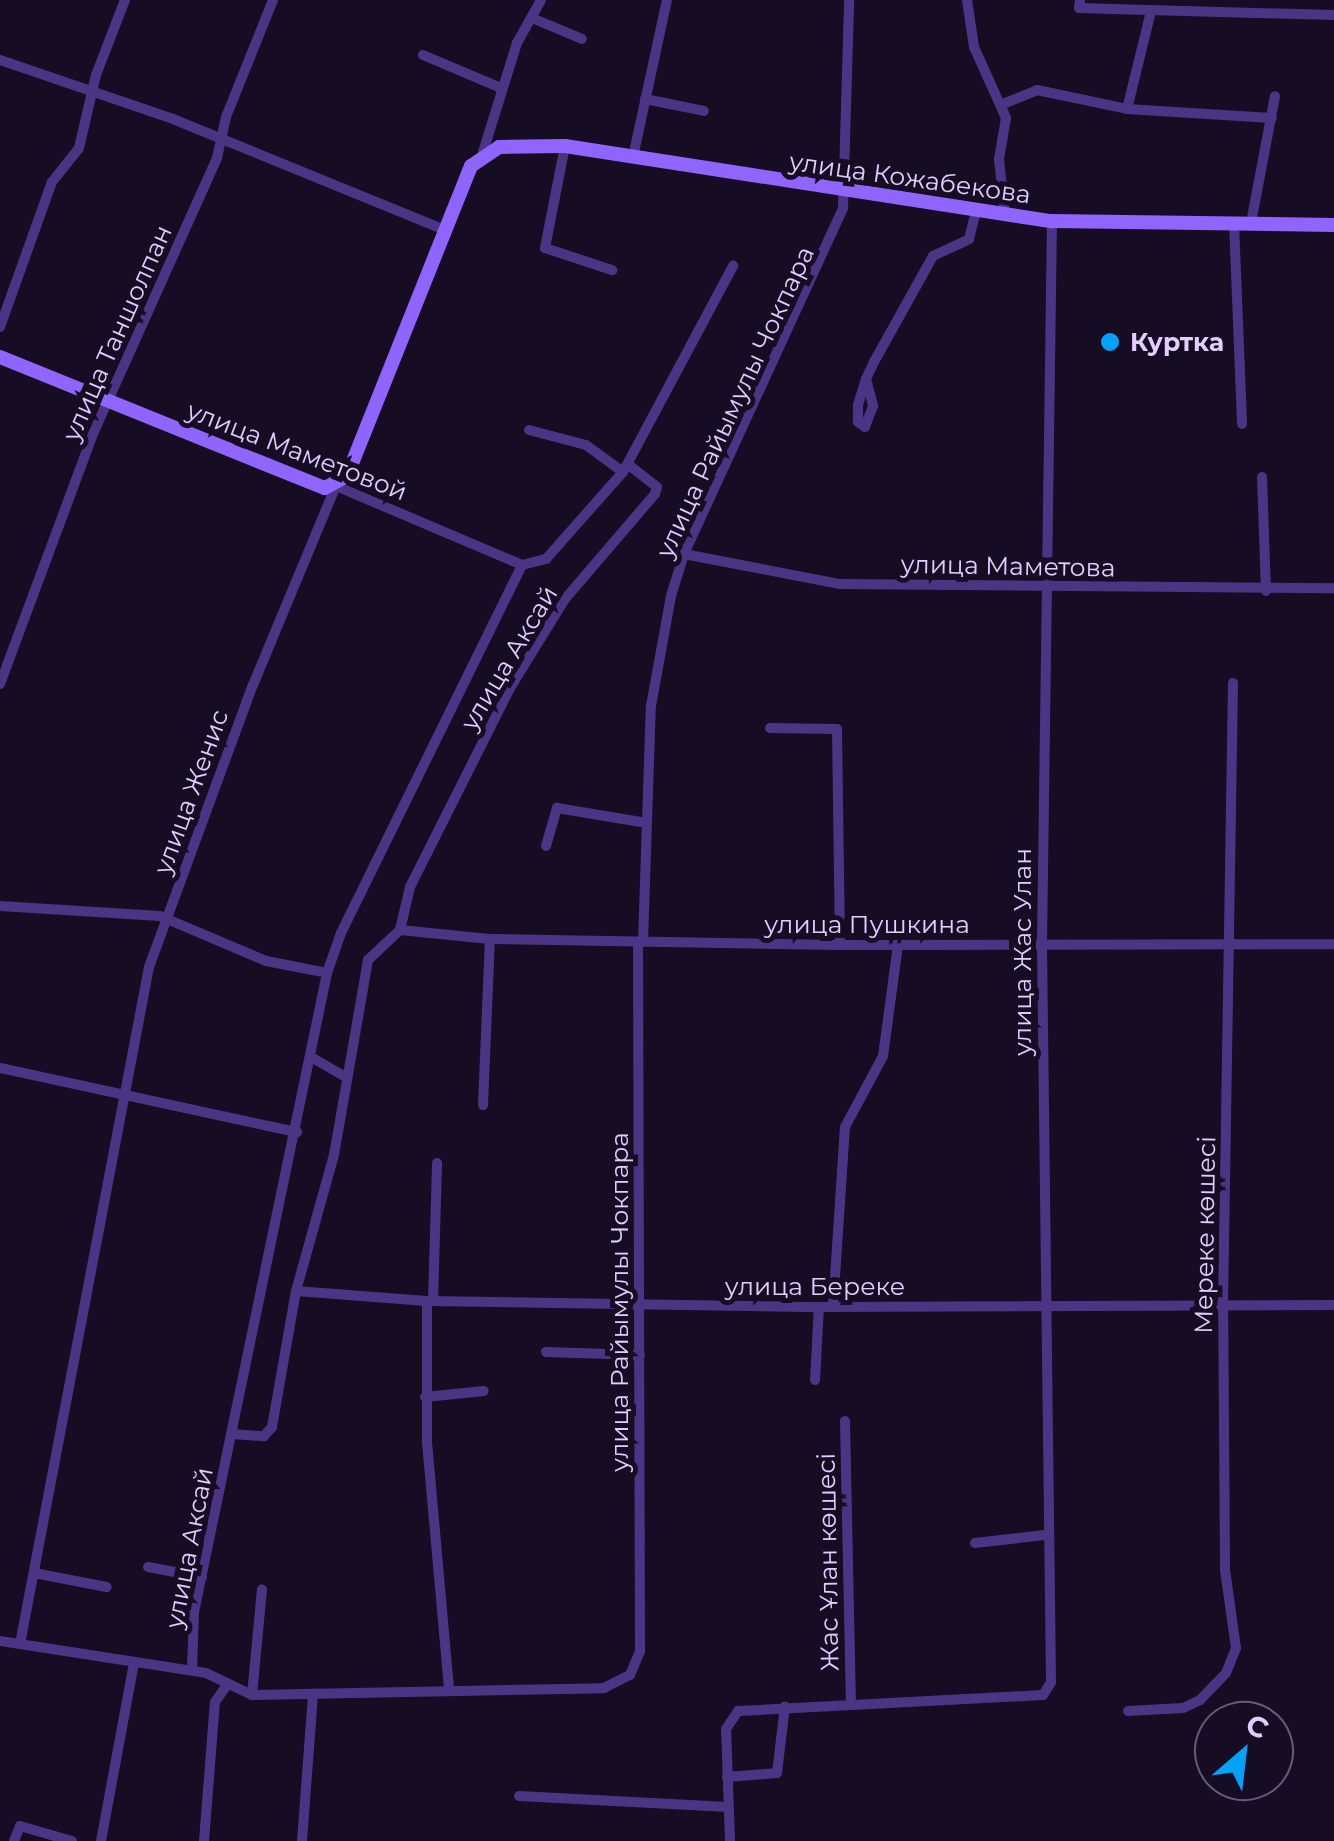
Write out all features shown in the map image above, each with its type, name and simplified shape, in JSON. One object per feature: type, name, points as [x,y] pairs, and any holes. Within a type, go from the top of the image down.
[{"type":"main road","name":"улица Кожабекова","points":[[483,152],[565,146],[1052,221],[1334,225]]},
{"type":"main road","name":"улица Женис","points":[[336,486],[358,451],[444,230],[483,152]]},
{"type":"main road","name":"улица Маметовой","points":[[0,357],[312,486],[336,486]]},
{"type":"street","points":[[0,327],[52,182],[79,148],[125,0]]},
{"type":"street","name":"улица Таншолпан","points":[[0,684],[108,400],[221,140],[273,0]]},
{"type":"street","name":"улица Женис","points":[[483,152],[500,88],[540,0]]},
{"type":"street","points":[[633,157],[667,0]]},
{"type":"street","name":"улица Райымулы Чокпара","points":[[449,1689],[604,1688],[638,1663],[641,942],[651,706],[684,554],[836,229],[846,192],[849,0]]},
{"type":"street","points":[[967,0],[980,66],[1004,104],[999,159],[1005,215]]},
{"type":"street","points":[[1080,0],[1079,8],[1151,11],[1168,6],[1334,15]]},
{"type":"street","points":[[1127,109],[1151,11]]},
{"type":"street","points":[[532,18],[582,39]]},
{"type":"street","points":[[423,55],[500,88]]},
{"type":"street","points":[[0,60],[221,140],[444,230]]},
{"type":"street","points":[[1004,104],[1037,90],[1127,109],[1272,118]]},
{"type":"street","points":[[1251,224],[1276,96]]},
{"type":"street","points":[[646,99],[704,111]]},
{"type":"street","points":[[565,146],[545,248],[612,270]]},
{"type":"street","points":[[866,380],[933,256],[970,239],[976,211]]},
{"type":"street","name":"улица Жас Улан","points":[[851,1701],[1043,1695],[1051,1682],[1043,1304],[1042,583],[1052,221]]},
{"type":"street","points":[[1234,223],[1242,424]]},
{"type":"street","points":[[528,430],[586,445],[626,468],[733,266]]},
{"type":"street","name":"улица Аксай","points":[[192,1670],[202,1577],[232,1434],[297,1132],[326,972],[522,565],[546,559],[626,468],[658,486],[655,494],[565,598],[510,688],[410,887],[400,930],[368,960],[328,1186],[296,1291],[272,1427],[264,1436],[232,1434]]},
{"type":"street","points":[[1262,477],[1266,591]]},
{"type":"street","name":"улица Женис","points":[[20,1644],[149,967],[253,685],[336,486]]},
{"type":"street","name":"улица Маметовой","points":[[336,486],[522,565]]},
{"type":"street","name":"улица Маметова","points":[[684,554],[840,584],[1042,583],[1266,591],[1334,588]]},
{"type":"street","name":"Мереке көшесі","points":[[1128,1712],[1183,1708],[1200,1700],[1234,1661],[1225,1570],[1223,1306],[1233,684]]},
{"type":"street","points":[[770,728],[838,729],[840,945]]},
{"type":"street","points":[[546,846],[558,808],[647,824]]},
{"type":"street","points":[[0,906],[169,919],[196,936],[266,961],[326,972]]},
{"type":"street","name":"улица Пушкина","points":[[400,930],[490,939],[840,945],[1334,944]]},
{"type":"street","points":[[483,1105],[490,939]]},
{"type":"street","points":[[833,1307],[846,1127],[883,1056],[898,945]]},
{"type":"street","points":[[311,1057],[345,1077]]},
{"type":"street","points":[[0,1068],[297,1132]]},
{"type":"street","points":[[0,1641],[192,1670],[252,1695],[449,1689],[425,1397],[437,1163]]},
{"type":"street","name":"улица Береке","points":[[296,1291],[430,1301],[818,1308],[1334,1305]]},
{"type":"street","points":[[815,1380],[818,1308]]},
{"type":"street","points":[[546,1352],[640,1355]]},
{"type":"street","points":[[425,1397],[484,1391]]},
{"type":"street","name":"Жас Ұлан көшесі","points":[[845,1421],[851,1701]]},
{"type":"street","points":[[974,1543],[1045,1535]]},
{"type":"street","points":[[148,1568],[202,1577]]},
{"type":"street","points":[[34,1572],[107,1588]]},
{"type":"street","points":[[252,1695],[262,1588]]},
{"type":"street","points":[[101,1841],[134,1664]]},
{"type":"street","points":[[204,1841],[215,1702],[227,1685]]},
{"type":"street","points":[[302,1841],[313,1693]]},
{"type":"street","points":[[730,1841],[730,1716],[785,1706],[851,1701]]},
{"type":"street","points":[[727,1777],[776,1773],[785,1706]]},
{"type":"street","points":[[519,1796],[728,1807]]},
{"type":"street","points":[[14,1841],[20,1826],[72,1841]]},
{"type":"place","name":"Куртка","points":[[1110,342]]}]
